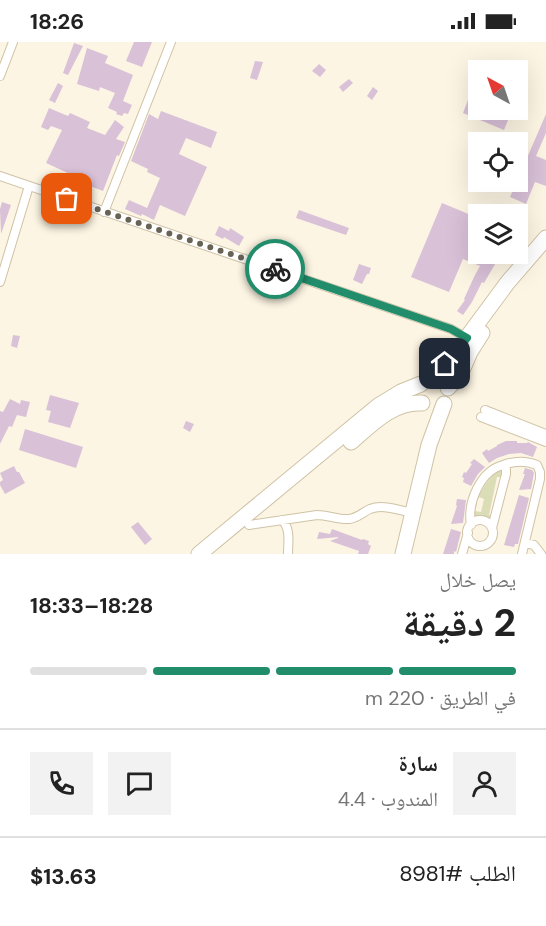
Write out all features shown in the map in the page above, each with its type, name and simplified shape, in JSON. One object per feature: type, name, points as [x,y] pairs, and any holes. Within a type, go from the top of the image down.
[{"type":"highway","points":[[422,404],[418,396],[419,388],[451,358],[508,282],[546,238]]},
{"type":"highway","points":[[448,388],[460,375],[473,347],[490,321],[546,253]]},
{"type":"highway","points":[[199,554],[378,406],[426,381],[440,379],[448,388],[448,397],[429,445],[403,554]]},
{"type":"highway","points":[[214,554],[386,414],[399,407],[416,403],[429,408],[437,408],[444,404]]},
{"type":"street","points":[[0,76],[13,42]]},
{"type":"street","points":[[104,212],[171,42]]},
{"type":"street","points":[[0,176],[451,329],[467,338]]},
{"type":"street","points":[[0,282],[29,186]]},
{"type":"street","points":[[546,434],[483,413],[546,442]]},
{"type":"street","points":[[489,542],[483,545],[475,544],[470,540],[470,515],[478,486],[485,475],[494,468],[512,461],[534,464],[540,471],[538,492],[522,554]]},
{"type":"street","points":[[488,554],[489,542],[493,536],[492,528],[506,474],[503,465]]},
{"type":"street","points":[[249,525],[317,515],[352,519],[371,508],[381,506],[412,513]]},
{"type":"street","points":[[282,520],[288,530],[288,554]]},
{"type":"street","points":[[462,554],[469,529],[477,521],[484,521],[492,528]]},
{"type":"street","points":[[525,543],[534,545],[541,554]]},
{"type":"green space","points":[[501,470],[501,477],[497,477],[489,515],[493,516],[491,521],[474,518],[475,511],[481,512],[484,499],[479,497],[483,489],[490,478]]},
{"type":"building","points":[[134,42],[152,42],[142,67],[126,61]]},
{"type":"building","points":[[74,43],[83,46],[68,75],[63,73]]},
{"type":"building","points":[[87,48],[108,56],[105,63],[133,75],[123,101],[132,105],[128,114],[124,113],[122,116],[108,108],[115,93],[100,87],[99,91],[77,84]]},
{"type":"building","points":[[255,61],[263,62],[257,80],[250,78]]},
{"type":"building","points":[[319,64],[326,70],[320,77],[312,71]]},
{"type":"building","points":[[349,79],[353,83],[343,92],[339,87]]},
{"type":"building","points":[[58,83],[63,86],[55,103],[49,100]]},
{"type":"building","points":[[373,87],[378,91],[372,100],[367,96]]},
{"type":"building","points":[[468,100],[468,115],[463,113]]},
{"type":"building","points":[[49,108],[68,116],[70,113],[90,122],[87,128],[105,135],[115,120],[124,127],[116,139],[125,142],[119,156],[117,155],[103,191],[69,178],[70,174],[46,163],[62,130],[51,126],[48,130],[41,127]]},
{"type":"building","points":[[161,111],[217,132],[211,148],[186,138],[179,154],[207,167],[185,216],[160,205],[154,220],[125,209],[129,200],[147,208],[160,178],[131,161],[149,114],[158,119]]},
{"type":"building","points":[[546,114],[546,133],[536,156],[546,160],[546,186],[535,182],[526,204],[510,197],[512,192],[528,192],[528,156]]},
{"type":"building","points":[[480,120],[508,120],[504,130]]},
{"type":"building","points":[[2,202],[11,205],[1,234],[0,209]]},
{"type":"building","points":[[442,203],[468,214],[468,261],[463,259],[449,292],[411,277]]},
{"type":"building","points":[[299,210],[349,228],[346,235],[296,218]]},
{"type":"building","points":[[219,226],[229,231],[230,228],[244,237],[239,246],[224,237],[223,239],[215,235]]},
{"type":"building","points":[[359,264],[371,268],[362,284],[353,280]]},
{"type":"building","points":[[475,264],[495,264],[463,315],[457,311],[465,300],[480,266]]},
{"type":"building","points":[[13,335],[20,336],[17,348],[11,346]]},
{"type":"building","points":[[50,395],[79,403],[70,428],[48,422],[51,411],[46,410]]},
{"type":"building","points":[[10,399],[20,404],[21,400],[30,402],[26,417],[17,415],[0,444],[0,411],[3,412]]},
{"type":"building","points":[[186,421],[194,424],[190,432],[183,428]]},
{"type":"building","points":[[25,429],[83,447],[76,468],[19,450]]},
{"type":"building","points":[[506,441],[528,442],[537,447],[533,457],[521,453],[509,454],[489,463],[482,453]]},
{"type":"building","points":[[474,459],[485,467],[471,486],[463,482],[462,477]]},
{"type":"building","points":[[14,466],[25,483],[5,494],[0,485],[3,480],[0,473]]},
{"type":"building","points":[[525,468],[534,473],[531,489],[519,490],[525,474],[523,474]]},
{"type":"building","points":[[519,495],[529,498],[518,544],[514,547],[504,545]]},
{"type":"building","points":[[457,499],[466,500],[463,523],[451,524],[457,506]]},
{"type":"building","points":[[138,522],[152,539],[145,545],[131,527]]},
{"type":"building","points":[[332,529],[369,541],[368,544],[371,546],[368,554],[358,554],[359,551],[330,541],[338,537],[317,539],[319,532],[330,534]]},
{"type":"building","points":[[451,529],[461,532],[456,552],[443,554]]},
{"type":"way so far","points":[[67,199],[275,269]]},
{"type":"route","points":[[275,269],[451,329],[467,338],[445,364]]}]
